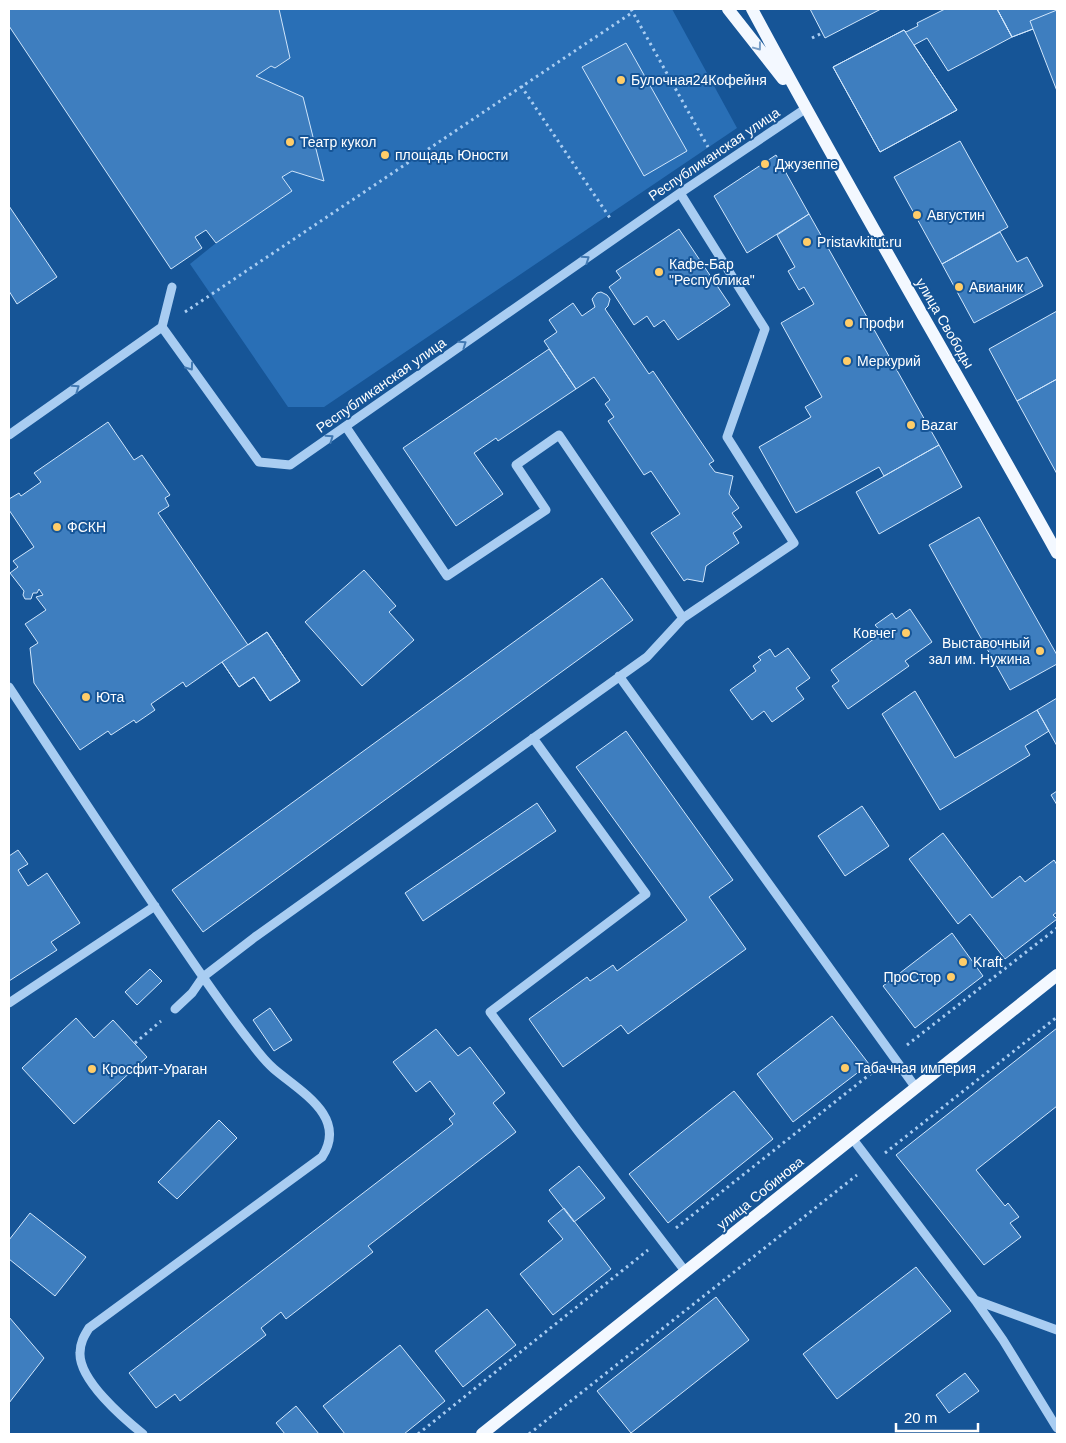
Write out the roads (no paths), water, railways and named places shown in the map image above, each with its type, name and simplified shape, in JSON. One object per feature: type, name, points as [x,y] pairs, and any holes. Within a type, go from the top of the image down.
[{"type":"main road","name":"улица Свободы","points":[[728,9],[805,109]]},
{"type":"main road","name":"улица Свободы","points":[[752,9],[805,109],[952,363],[1057,553]]},
{"type":"main road","name":"улица Собинова","points":[[482,1434],[1057,975]]},
{"type":"street","name":"Республиканская улица","points":[[162,327],[259,462],[290,465],[680,193],[805,109]]},
{"type":"street","points":[[175,1009],[192,993],[203,977],[255,937],[647,656],[683,618],[794,543],[727,437],[765,329],[680,193]]},
{"type":"street","points":[[9,435],[162,327],[172,287]]},
{"type":"street","points":[[346,426],[447,576],[546,510],[516,465],[559,435],[683,618]]},
{"type":"street","points":[[619,676],[916,1088]]},
{"type":"street","points":[[9,687],[203,977],[252,1045],[274,1068],[317,1104],[330,1129],[329,1147],[322,1157],[89,1328],[82,1340],[80,1354],[85,1372],[105,1400],[143,1434]]},
{"type":"street","points":[[533,738],[646,894],[490,1012],[685,1271]]},
{"type":"street","points":[[9,1003],[155,906]]},
{"type":"street","points":[[852,1138],[975,1300],[1003,1340],[1057,1428]]},
{"type":"street","points":[[975,1300],[1057,1330]]},
{"type":"place","name":"Булочная24Кофейня","points":[[621,80]]},
{"type":"place","name":"Театр кукол","points":[[290,142]]},
{"type":"place","name":"площадь Юности","points":[[385,155]]},
{"type":"place","name":"Джузеппе","points":[[765,164]]},
{"type":"place","name":"Августин","points":[[917,215]]},
{"type":"place","name":"Pristavkitut.ru","points":[[807,242]]},
{"type":"place","name":"Кафе-Бар \"Республика\"","points":[[659,272]]},
{"type":"place","name":"Авианик","points":[[959,287]]},
{"type":"place","name":"Профи","points":[[849,323]]},
{"type":"place","name":"Меркурий","points":[[847,361]]},
{"type":"place","name":"Bazar","points":[[911,425]]},
{"type":"place","name":"ФСКН","points":[[57,527]]},
{"type":"place","name":"Ковчег","points":[[906,633]]},
{"type":"place","name":"Выставочный зал им. Нужина","points":[[1040,651]]},
{"type":"place","name":"Юта","points":[[86,697]]},
{"type":"place","name":"Kraft","points":[[963,962]]},
{"type":"place","name":"ПроСтор","points":[[951,977]]},
{"type":"place","name":"Табачная империя","points":[[845,1068]]},
{"type":"place","name":"Кросфит-Ураган","points":[[92,1069]]}]
